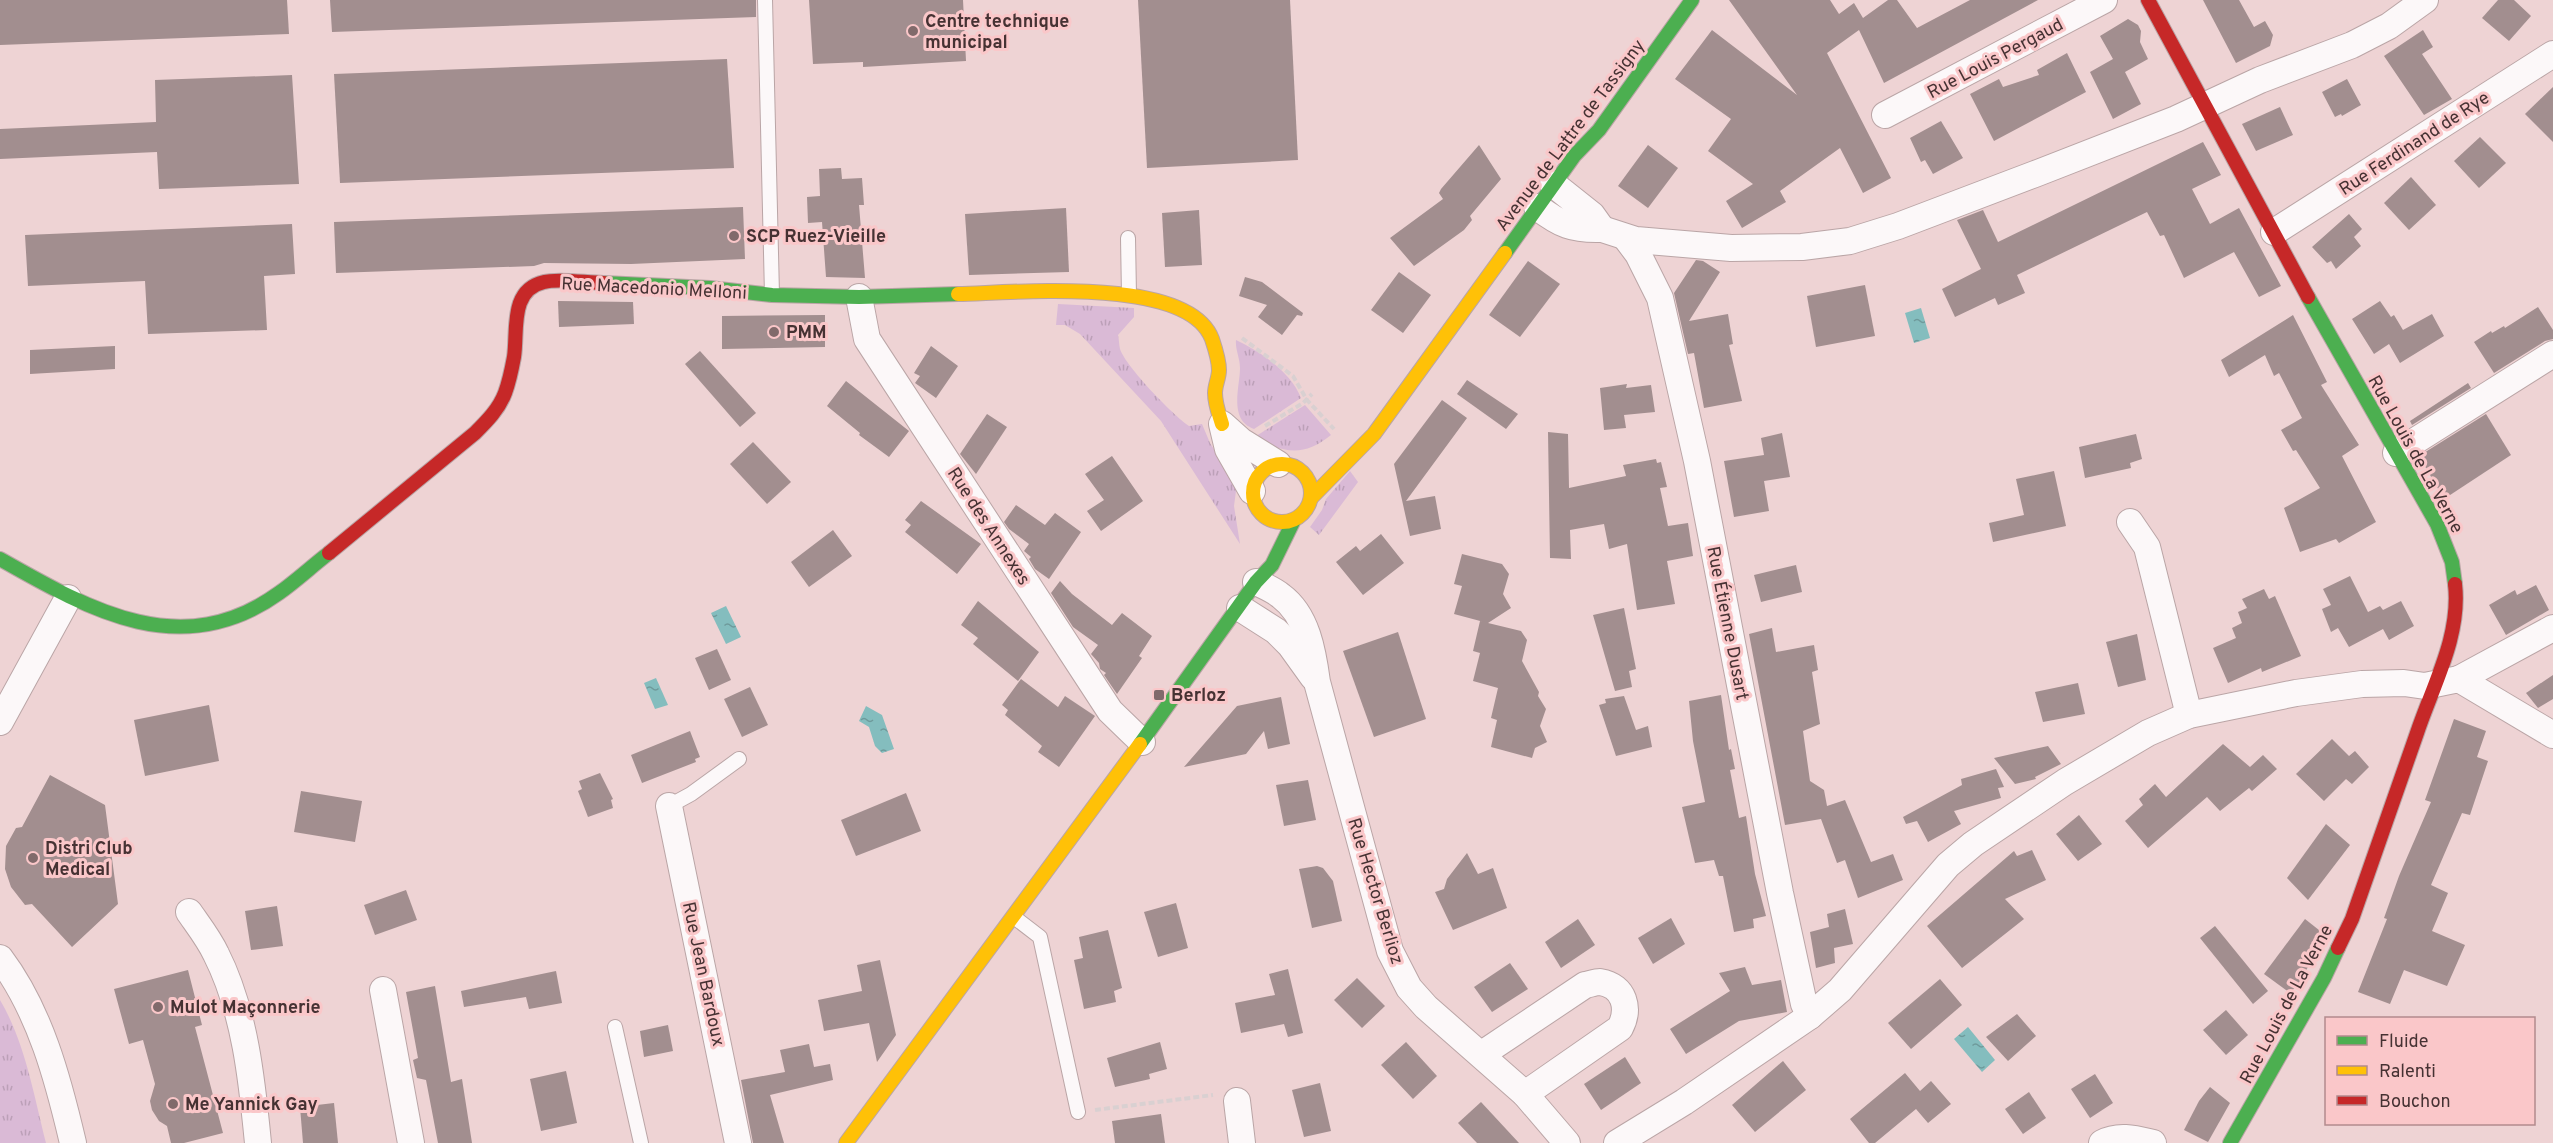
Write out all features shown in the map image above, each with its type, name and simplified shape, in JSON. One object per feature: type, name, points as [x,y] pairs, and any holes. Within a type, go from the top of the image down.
[{"type":"street","name":"Avenue de Lattre de Tassigny","points":[[1311,498],[1374,434],[1478,292],[1553,184],[1586,142],[1599,130],[1692,0]]},
{"type":"street","name":"Rue Louis Pergaud","points":[[1885,115],[2104,0]]},
{"type":"street","name":"Rue Louis de La Verne","points":[[2148,0],[2437,524],[2446,543],[2455,579],[2454,626],[2448,681],[2418,729],[2352,919],[2324,978],[2230,1143]]},
{"type":"street","points":[[1537,207],[1567,226],[1580,230],[1602,229],[1626,238],[1752,248],[1802,247],[1850,241],[1898,226],[2035,174],[2206,105],[2260,80],[2352,45],[2390,26],[2425,0]]},
{"type":"street","name":"Rue Ferdinand de Rye","points":[[2274,232],[2553,54]]},
{"type":"street","points":[[1553,184],[1592,215],[1602,229]]},
{"type":"street","name":"Rue Étienne Dusart","points":[[1626,238],[1638,254],[1660,298],[1701,484],[1780,893],[1804,1004],[1810,1016]]},
{"type":"street","name":"Rue Macedonio Melloni","points":[[0,559],[96,612],[127,622],[188,628],[237,617],[268,601],[475,433],[492,416],[505,393],[511,374],[516,318],[520,302],[528,290],[544,282],[627,283],[710,288],[772,295],[859,297],[1073,291],[1154,299],[1194,317],[1205,327],[1216,353],[1218,371],[1215,390],[1216,404],[1228,449],[1255,501]]},
{"type":"street","name":"Rue des Annexes","points":[[859,297],[867,339],[1110,711],[1142,742]]},
{"type":"street","points":[[2396,453],[2553,354]]},
{"type":"street","points":[[1358,430],[1392,407]]},
{"type":"street","points":[[1222,424],[1241,441],[1307,479],[1311,498],[1305,511],[1294,520],[1283,523],[1271,521],[1255,501]]},
{"type":"street","points":[[1259,534],[1255,501],[1258,475],[1267,468],[1310,458]]},
{"type":"street","points":[[846,1143],[1240,608],[1255,570],[1272,566],[1294,520]]},
{"type":"street","points":[[2130,522],[2147,547],[2189,715]]},
{"type":"street","name":"Rue Hector Berlioz","points":[[1255,570],[1298,615],[1313,653],[1317,682],[1388,940],[1398,969],[1408,988],[1426,1007],[1525,1094],[1567,1143]]},
{"type":"street","points":[[0,722],[68,598]]},
{"type":"street","name":"Rue Hector Berlioz","points":[[1240,608],[1276,631],[1290,645],[1317,682]]},
{"type":"street","points":[[1617,1143],[1684,1102],[1810,1016],[1840,990],[1948,865],[1973,844],[2065,782],[2148,734],[2189,715],[2296,693],[2362,684],[2448,681],[2553,628]]},
{"type":"street","points":[[2448,681],[2553,735]]},
{"type":"street","name":"Rue Jean Bardoux","points":[[669,806],[738,1143]]},
{"type":"street","points":[[189,912],[216,954],[242,1030],[254,1094],[258,1143]]},
{"type":"street","points":[[0,958],[12,974],[56,1075],[73,1143]]},
{"type":"street","points":[[1482,1054],[1585,985],[1600,982],[1616,989],[1626,1004],[1626,1017],[1620,1028],[1525,1094]]},
{"type":"street","points":[[383,990],[411,1143]]},
{"type":"street","points":[[1237,1101],[1242,1143]]},
{"type":"street","points":[[2102,1143],[2112,1138],[2133,1138],[2153,1143]]},
{"type":"lane","points":[[765,0],[772,295]]},
{"type":"lane","points":[[1128,238],[1129,295]]},
{"type":"lane","points":[[669,806],[691,794],[739,759]]},
{"type":"lane","points":[[1014,916],[1040,937],[1078,1112]]},
{"type":"lane","points":[[615,1027],[641,1143]]},
{"type":"path","points":[[1235,334],[1293,376],[1307,400],[1334,429]]},
{"type":"path","points":[[1260,429],[1307,400],[1312,394]]},
{"type":"path","points":[[1078,1112],[1214,1095],[1237,1101]]},
{"type":"green space","points":[[1058,304],[1134,308],[1134,317],[1118,335],[1120,349],[1140,378],[1172,412],[1189,426],[1202,424],[1210,443],[1234,481],[1236,491],[1234,506],[1240,544],[1161,421],[1080,334],[1065,325],[1056,325]]},
{"type":"green space","points":[[1236,340],[1255,350],[1283,371],[1301,398],[1254,429],[1246,425],[1238,411],[1240,368]]},
{"type":"green space","points":[[1305,405],[1331,435],[1321,442],[1302,450],[1293,450],[1274,447],[1253,438]]},
{"type":"green space","points":[[1350,471],[1358,482],[1319,535],[1310,527],[1322,510],[1326,499]]},
{"type":"green space","points":[[0,1000],[9,1016],[22,1051],[46,1143],[0,1143]]},
{"type":"water","points":[[1921,308],[1930,338],[1914,343],[1905,313]]},
{"type":"water","points":[[726,606],[741,637],[726,644],[711,613]]},
{"type":"water","points":[[656,678],[668,705],[655,709],[644,683]]},
{"type":"water","points":[[866,706],[882,715],[894,749],[882,753],[875,746],[869,727],[859,721]]},
{"type":"water","points":[[1968,1027],[1995,1060],[1982,1072],[1954,1039]]},
{"type":"building","points":[[0,0],[287,0],[289,34],[0,45]]},
{"type":"building","points":[[330,0],[756,0],[756,17],[332,32]]},
{"type":"building","name":"Centre technique municipal","points":[[809,0],[963,0],[966,61],[863,67],[863,62],[813,64]]},
{"type":"building","points":[[1138,0],[1290,0],[1298,160],[1147,168]]},
{"type":"building","points":[[1729,0],[1830,0],[1839,14],[1854,3],[1863,18],[1888,0],[1897,0],[1917,28],[1970,0],[2038,0],[1884,83],[1859,30],[1827,53],[1891,178],[1863,193],[1840,148],[1780,191],[1786,202],[1742,228],[1726,201],[1753,184],[1708,151],[1731,119],[1675,79],[1712,30],[1797,95]]},
{"type":"building","points":[[2203,0],[2239,0],[2254,27],[2265,21],[2273,35],[2270,46],[2236,63]]},
{"type":"building","points":[[2498,0],[2514,0],[2531,16],[2509,41],[2482,18]]},
{"type":"building","points":[[2128,19],[2138,25],[2141,31],[2140,42],[2148,59],[2125,72],[2141,104],[2113,119],[2090,72],[2113,59],[2100,36]]},
{"type":"building","points":[[2423,30],[2433,47],[2422,54],[2452,99],[2424,115],[2384,56]]},
{"type":"building","points":[[2067,53],[2086,92],[1994,141],[1970,94],[1999,79],[2003,87],[2039,75],[2037,70]]},
{"type":"building","points":[[727,59],[734,168],[340,183],[334,74]]},
{"type":"building","points":[[292,75],[299,184],[159,189],[157,152],[0,159],[0,129],[156,122],[155,80]]},
{"type":"building","points":[[2347,79],[2361,105],[2342,116],[2341,114],[2335,117],[2322,92]]},
{"type":"building","points":[[2553,87],[2553,142],[2525,114]]},
{"type":"building","points":[[2280,107],[2293,135],[2256,151],[2242,124]]},
{"type":"building","points":[[1941,121],[1963,158],[1933,174],[1925,160],[1921,162],[1910,138]]},
{"type":"building","points":[[2480,137],[2506,163],[2479,188],[2454,161]]},
{"type":"building","points":[[2203,142],[2221,175],[2192,189],[2210,224],[2239,208],[2281,286],[2259,297],[2234,252],[2184,278],[2164,235],[2160,236],[2147,212],[2017,275],[2025,293],[1998,305],[1995,298],[1955,317],[1942,289],[1981,269],[1957,220],[1983,210],[1998,242]]},
{"type":"building","points":[[1479,145],[1501,179],[1470,216],[1472,220],[1464,230],[1414,266],[1390,238],[1443,199],[1439,193],[1441,189]]},
{"type":"building","points":[[1648,145],[1678,168],[1648,208],[1618,186]]},
{"type":"building","points":[[841,168],[842,179],[862,178],[864,205],[859,205],[865,278],[826,277],[822,222],[808,223],[807,197],[820,196],[819,169]]},
{"type":"building","points":[[2411,177],[2436,205],[2409,230],[2384,203]]},
{"type":"building","points":[[743,207],[745,259],[631,264],[544,263],[534,266],[336,273],[334,222]]},
{"type":"building","points":[[1066,208],[1069,272],[969,275],[965,214]]},
{"type":"building","points":[[1199,210],[1202,265],[1165,267],[1162,213]]},
{"type":"building","points":[[2349,214],[2362,229],[2354,237],[2361,246],[2336,269],[2331,261],[2327,263],[2312,247]]},
{"type":"building","points":[[292,224],[295,274],[264,276],[267,330],[148,334],[145,281],[28,286],[25,235]]},
{"type":"building","points":[[1696,260],[1703,261],[1720,272],[1689,321],[1728,314],[1733,344],[1729,345],[1742,401],[1704,408],[1694,353],[1688,354],[1674,293]]},
{"type":"building","points":[[1528,261],[1560,284],[1520,337],[1489,315]]},
{"type":"building","points":[[1399,272],[1431,295],[1403,333],[1371,310]]},
{"type":"building","points":[[1245,277],[1262,282],[1303,313],[1302,316],[1297,315],[1282,335],[1258,317],[1267,305],[1239,296]]},
{"type":"building","points":[[1865,285],[1875,336],[1816,347],[1807,296]]},
{"type":"building","points":[[558,301],[633,302],[634,324],[559,327]]},
{"type":"building","points":[[2380,301],[2391,317],[2394,315],[2403,330],[2432,314],[2444,336],[2400,363],[2389,344],[2374,354],[2352,319]]},
{"type":"building","points":[[2538,307],[2553,330],[2553,339],[2545,341],[2494,373],[2474,342],[2491,331],[2492,333],[2504,326],[2505,328]]},
{"type":"building","name":"PMM","points":[[825,315],[825,347],[722,349],[722,316]]},
{"type":"building","points":[[2293,315],[2327,382],[2321,385],[2359,445],[2342,456],[2376,522],[2339,543],[2336,539],[2300,552],[2284,508],[2320,488],[2281,430],[2302,418],[2279,373],[2274,376],[2265,355],[2229,377],[2221,360]]},
{"type":"building","points":[[115,346],[115,369],[30,374],[30,350]]},
{"type":"building","points":[[931,346],[958,366],[936,398],[915,383],[920,376],[914,373]]},
{"type":"building","points":[[700,351],[756,413],[740,427],[685,364]]},
{"type":"building","points":[[1467,380],[1518,414],[1506,429],[1457,394]]},
{"type":"building","points":[[846,381],[909,431],[889,457],[859,435],[860,433],[827,406]]},
{"type":"building","points":[[2468,383],[2471,388],[2412,425],[2410,421]]},
{"type":"building","points":[[1627,384],[1626,388],[1651,385],[1655,412],[1624,415],[1626,428],[1604,430],[1600,388]]},
{"type":"building","points":[[1442,400],[1467,418],[1406,501],[1435,496],[1441,529],[1410,536],[1394,464]]},
{"type":"building","points":[[987,414],[1007,427],[976,474],[960,454]]},
{"type":"building","points":[[2486,414],[2511,455],[2444,499],[2419,456]]},
{"type":"building","points":[[1548,432],[1568,434],[1569,488],[1626,476],[1623,465],[1656,459],[1657,463],[1661,462],[1667,487],[1660,488],[1668,526],[1688,523],[1693,556],[1667,561],[1675,604],[1637,610],[1627,544],[1609,549],[1604,524],[1570,530],[1571,559],[1550,558]]},
{"type":"building","points":[[1782,433],[1790,477],[1764,481],[1769,511],[1734,517],[1724,461],[1764,455],[1761,438]]},
{"type":"building","points":[[2136,434],[2142,459],[2130,463],[2131,468],[2085,478],[2079,447]]},
{"type":"building","points":[[753,442],[791,482],[767,504],[730,464]]},
{"type":"building","points":[[1112,456],[1143,501],[1101,531],[1087,511],[1104,500],[1085,474]]},
{"type":"building","points":[[2054,471],[2066,526],[1993,542],[1989,523],[2024,515],[2016,479]]},
{"type":"building","points":[[921,501],[981,544],[957,574],[905,532],[911,525],[905,520]]},
{"type":"building","points":[[1016,505],[1045,525],[1055,513],[1081,532],[1049,579],[1035,569],[1029,559],[1031,557],[1024,551],[1029,544],[1009,529],[1004,522]]},
{"type":"building","points":[[833,530],[852,556],[809,587],[791,562]]},
{"type":"building","points":[[1381,534],[1404,563],[1363,595],[1336,562],[1356,546],[1360,551]]},
{"type":"building","points":[[1462,554],[1502,564],[1509,574],[1503,594],[1511,608],[1488,623],[1521,631],[1527,640],[1522,661],[1546,709],[1540,726],[1547,742],[1535,748],[1532,758],[1491,747],[1497,720],[1491,718],[1498,688],[1473,681],[1480,653],[1473,651],[1480,621],[1484,622],[1454,614],[1462,586],[1454,584]]},
{"type":"building","points":[[1796,565],[1802,592],[1761,602],[1754,575]]},
{"type":"building","points":[[2350,576],[2368,612],[2380,606],[2383,610],[2401,601],[2414,626],[2389,640],[2383,629],[2349,647],[2338,628],[2331,632],[2322,609],[2331,605],[2323,589]]},
{"type":"building","points":[[1060,581],[1072,594],[1112,625],[1122,613],[1152,636],[1139,656],[1142,658],[1117,694],[1104,675],[1106,673],[1100,669],[1099,663],[1091,654],[1098,645],[1073,627],[1051,593]]},
{"type":"building","points":[[2536,585],[2549,610],[2506,635],[2489,605],[2515,590],[2517,595]]},
{"type":"building","points":[[2264,589],[2269,599],[2275,596],[2301,656],[2262,672],[2261,668],[2228,683],[2213,648],[2236,638],[2232,628],[2242,623],[2238,612],[2247,608],[2242,599]]},
{"type":"building","points":[[978,601],[1039,652],[1018,681],[973,644],[978,638],[961,625]]},
{"type":"building","points":[[1624,608],[1636,669],[1629,671],[1632,687],[1615,691],[1593,615]]},
{"type":"building","points":[[1772,628],[1776,652],[1814,645],[1818,670],[1812,672],[1820,724],[1803,731],[1810,781],[1824,790],[1827,806],[1845,800],[1871,862],[1893,854],[1903,880],[1858,898],[1845,860],[1837,863],[1821,819],[1785,825],[1749,634]]},
{"type":"building","points":[[1398,632],[1426,719],[1374,737],[1343,651]]},
{"type":"building","points":[[2137,634],[2146,680],[2118,687],[2106,642]]},
{"type":"building","points":[[717,649],[731,680],[709,690],[695,658]]},
{"type":"building","points":[[2553,675],[2553,699],[2538,708],[2526,693]]},
{"type":"building","points":[[1021,679],[1058,707],[1065,696],[1095,716],[1059,767],[1038,752],[1042,746],[1005,715],[1008,710],[1002,705]]},
{"type":"building","points":[[2078,683],[2085,714],[2043,722],[2035,692]]},
{"type":"building","points":[[750,687],[768,725],[742,737],[724,699]]},
{"type":"building","points":[[1721,695],[1729,750],[1731,749],[1735,769],[1730,770],[1739,818],[1746,816],[1755,874],[1766,916],[1753,919],[1754,928],[1734,932],[1723,876],[1719,876],[1714,860],[1695,863],[1682,807],[1705,802],[1693,741],[1689,701]]},
{"type":"building","points":[[1624,696],[1636,730],[1648,726],[1652,747],[1616,756],[1599,705],[1606,703],[1605,699]]},
{"type":"building","points":[[1281,697],[1290,744],[1268,749],[1264,731],[1246,754],[1184,767],[1237,706]]},
{"type":"building","points":[[209,705],[219,761],[145,776],[134,720]]},
{"type":"building","points":[[2454,719],[2486,731],[2477,757],[2488,761],[2470,815],[2462,813],[2431,885],[2448,893],[2432,931],[2465,945],[2447,986],[2404,970],[2390,1004],[2358,992],[2387,919],[2384,918],[2399,876],[2431,802],[2425,800]]},
{"type":"building","points":[[690,731],[700,757],[695,759],[696,762],[642,783],[631,755]]},
{"type":"building","points":[[2332,739],[2349,756],[2355,751],[2369,767],[2352,784],[2346,779],[2324,801],[2296,774]]},
{"type":"building","points":[[2223,744],[2250,767],[2263,755],[2277,769],[2252,791],[2249,788],[2220,811],[2207,797],[2148,848],[2125,821],[2143,805],[2139,799],[2155,784],[2166,797]]},
{"type":"building","points":[[2048,746],[2061,764],[2035,777],[2036,779],[2015,784],[1994,758]]},
{"type":"building","points":[[1996,769],[2004,787],[1998,788],[2001,798],[1954,811],[1961,824],[1928,842],[1917,821],[1906,824],[1903,817],[1962,785],[1961,779]]},
{"type":"building","points":[[600,773],[613,799],[611,800],[613,808],[588,817],[578,791],[582,789],[579,781]]},
{"type":"building","points":[[50,775],[105,805],[118,904],[72,947],[32,904],[25,905],[11,887],[5,869],[6,846],[16,828],[22,827]]},
{"type":"building","points":[[1308,780],[1316,820],[1284,826],[1276,785]]},
{"type":"building","points":[[301,791],[362,801],[355,842],[294,832]]},
{"type":"building","points":[[906,793],[921,831],[856,856],[841,820]]},
{"type":"building","points":[[2079,815],[2102,844],[2078,861],[2056,834]]},
{"type":"building","points":[[2326,824],[2350,845],[2308,900],[2287,878]]},
{"type":"building","points":[[2032,850],[2046,880],[2005,899],[2024,919],[1962,968],[1927,926],[2014,851],[2017,856]]},
{"type":"building","points":[[1467,853],[1478,874],[1493,868],[1507,908],[1453,930],[1435,892],[1444,889],[1447,879]]},
{"type":"building","points":[[1317,866],[1323,868],[1333,881],[1342,921],[1312,928],[1299,869]]},
{"type":"building","points":[[406,890],[417,920],[375,935],[364,905]]},
{"type":"building","points":[[1176,903],[1188,948],[1158,957],[1144,912]]},
{"type":"building","points":[[277,906],[283,946],[251,950],[245,911]]},
{"type":"building","points":[[1845,909],[1853,944],[1834,948],[1835,963],[1816,968],[1810,932],[1829,927],[1827,914]]},
{"type":"building","points":[[1671,918],[1685,944],[1653,964],[1638,938]]},
{"type":"building","points":[[1578,919],[1595,945],[1561,968],[1545,942]]},
{"type":"building","points":[[2305,919],[2324,934],[2301,981],[2290,993],[2264,974]]},
{"type":"building","points":[[2215,926],[2268,991],[2253,1004],[2200,938]]},
{"type":"building","points":[[1108,930],[1122,988],[1114,991],[1116,1002],[1084,1009],[1074,960],[1083,958],[1079,937]]},
{"type":"building","points":[[880,960],[896,1035],[877,1062],[869,1023],[824,1031],[818,1000],[862,991],[857,965]]},
{"type":"building","points":[[1510,963],[1528,989],[1492,1012],[1474,987]]},
{"type":"building","points":[[1745,967],[1752,985],[1781,980],[1787,1012],[1739,1021],[1686,1054],[1670,1029],[1730,991],[1719,973]]},
{"type":"building","points":[[1288,969],[1303,1033],[1288,1037],[1284,1024],[1241,1033],[1235,1003],[1275,995],[1269,974]]},
{"type":"building","points":[[188,970],[202,1025],[195,1027],[223,1133],[184,1143],[171,1143],[167,1126],[159,1121],[152,1110],[150,1101],[155,1084],[143,1040],[129,1044],[114,989]]},
{"type":"building","points":[[556,971],[562,1003],[529,1009],[526,997],[464,1007],[461,991]]},
{"type":"building","points":[[1357,978],[1385,1006],[1362,1028],[1334,1000]]},
{"type":"building","points":[[1940,979],[1962,1005],[1911,1049],[1888,1023]]},
{"type":"building","points":[[435,986],[451,1082],[462,1079],[472,1143],[438,1143],[426,1080],[417,1078],[413,1060],[418,1058],[406,992]]},
{"type":"building","points":[[2226,1010],[2248,1035],[2226,1055],[2203,1030]]},
{"type":"building","points":[[2017,1014],[2036,1036],[2008,1061],[1986,1037]]},
{"type":"building","points":[[668,1025],[673,1051],[644,1057],[640,1031]]},
{"type":"building","points":[[1160,1042],[1167,1069],[1149,1074],[1150,1079],[1115,1087],[1107,1058]]},
{"type":"building","points":[[1406,1042],[1437,1076],[1413,1099],[1381,1065]]},
{"type":"building","points":[[809,1044],[814,1067],[830,1064],[833,1080],[770,1095],[784,1143],[753,1143],[741,1080],[785,1072],[780,1050]]},
{"type":"building","points":[[1625,1057],[1641,1083],[1601,1110],[1584,1084]]},
{"type":"building","points":[[1783,1061],[1806,1090],[1755,1132],[1732,1105]]},
{"type":"building","points":[[566,1071],[577,1123],[541,1131],[530,1079]]},
{"type":"building","points":[[1905,1073],[1920,1091],[1931,1081],[1951,1104],[1928,1123],[1916,1109],[1875,1143],[1869,1143],[1850,1119]]},
{"type":"building","points":[[2095,1074],[2113,1103],[2090,1118],[2071,1089]]},
{"type":"building","points":[[1320,1083],[1331,1131],[1304,1137],[1292,1090]]},
{"type":"building","points":[[2210,1087],[2230,1103],[2208,1142],[2184,1130],[2199,1101]]},
{"type":"building","points":[[2029,1092],[2046,1118],[2023,1134],[2005,1109]]},
{"type":"building","points":[[1481,1102],[1519,1143],[1477,1143],[1458,1123]]},
{"type":"building","points":[[334,1103],[338,1143],[303,1143],[300,1107]]},
{"type":"building","points":[[1161,1114],[1165,1143],[1115,1143],[1112,1121]]},
{"type":"traffic: fast","points":[[1505,253],[1574,156],[1599,130],[1692,0]]},
{"type":"traffic: fast","points":[[604,283],[710,288],[772,295],[859,297],[958,294]]},
{"type":"traffic: fast","points":[[2308,297],[2437,524],[2452,562],[2455,584]]},
{"type":"traffic: fast","points":[[1140,744],[1256,582],[1272,565],[1294,520]]},
{"type":"traffic: fast","points":[[0,559],[68,596],[102,611],[137,621],[172,626],[207,624],[243,614],[292,584],[329,553]]},
{"type":"traffic: fast","points":[[2230,1143],[2324,978],[2338,948]]},
{"type":"traffic: slow","points":[[1311,498],[1374,434],[1505,253]]},
{"type":"traffic: slow","points":[[958,294],[1097,292],[1136,296],[1170,305],[1196,319],[1212,339],[1219,366],[1215,397],[1222,424]]},
{"type":"traffic: slow","points":[[1276,464],[1288,464],[1303,472],[1311,487],[1311,493],[1311,499],[1303,514],[1288,522],[1276,522],[1261,514],[1253,499],[1253,487],[1261,472],[1276,464]]},
{"type":"traffic: slow","points":[[846,1143],[1140,744]]},
{"type":"traffic: jam","points":[[2148,0],[2308,297]]},
{"type":"traffic: jam","points":[[329,553],[475,433],[496,410],[505,393],[510,375],[514,357],[517,313],[525,293],[533,286],[550,281],[604,283]]},
{"type":"traffic: jam","points":[[2338,948],[2352,919],[2444,660],[2454,622],[2455,584]]},
{"type":"place","name":"Centre technique municipal","points":[[913,31]]},
{"type":"place","name":"SCP Ruez-Vieille","points":[[734,236]]},
{"type":"place","name":"PMM","points":[[774,332]]},
{"type":"place","name":"Berloz","points":[[1159,695]]},
{"type":"place","name":"Distri Club Medical","points":[[33,858]]},
{"type":"place","name":"Mulot Maçonnerie","points":[[158,1007]]},
{"type":"place","name":"Me Yannick Gay","points":[[173,1104]]}]
